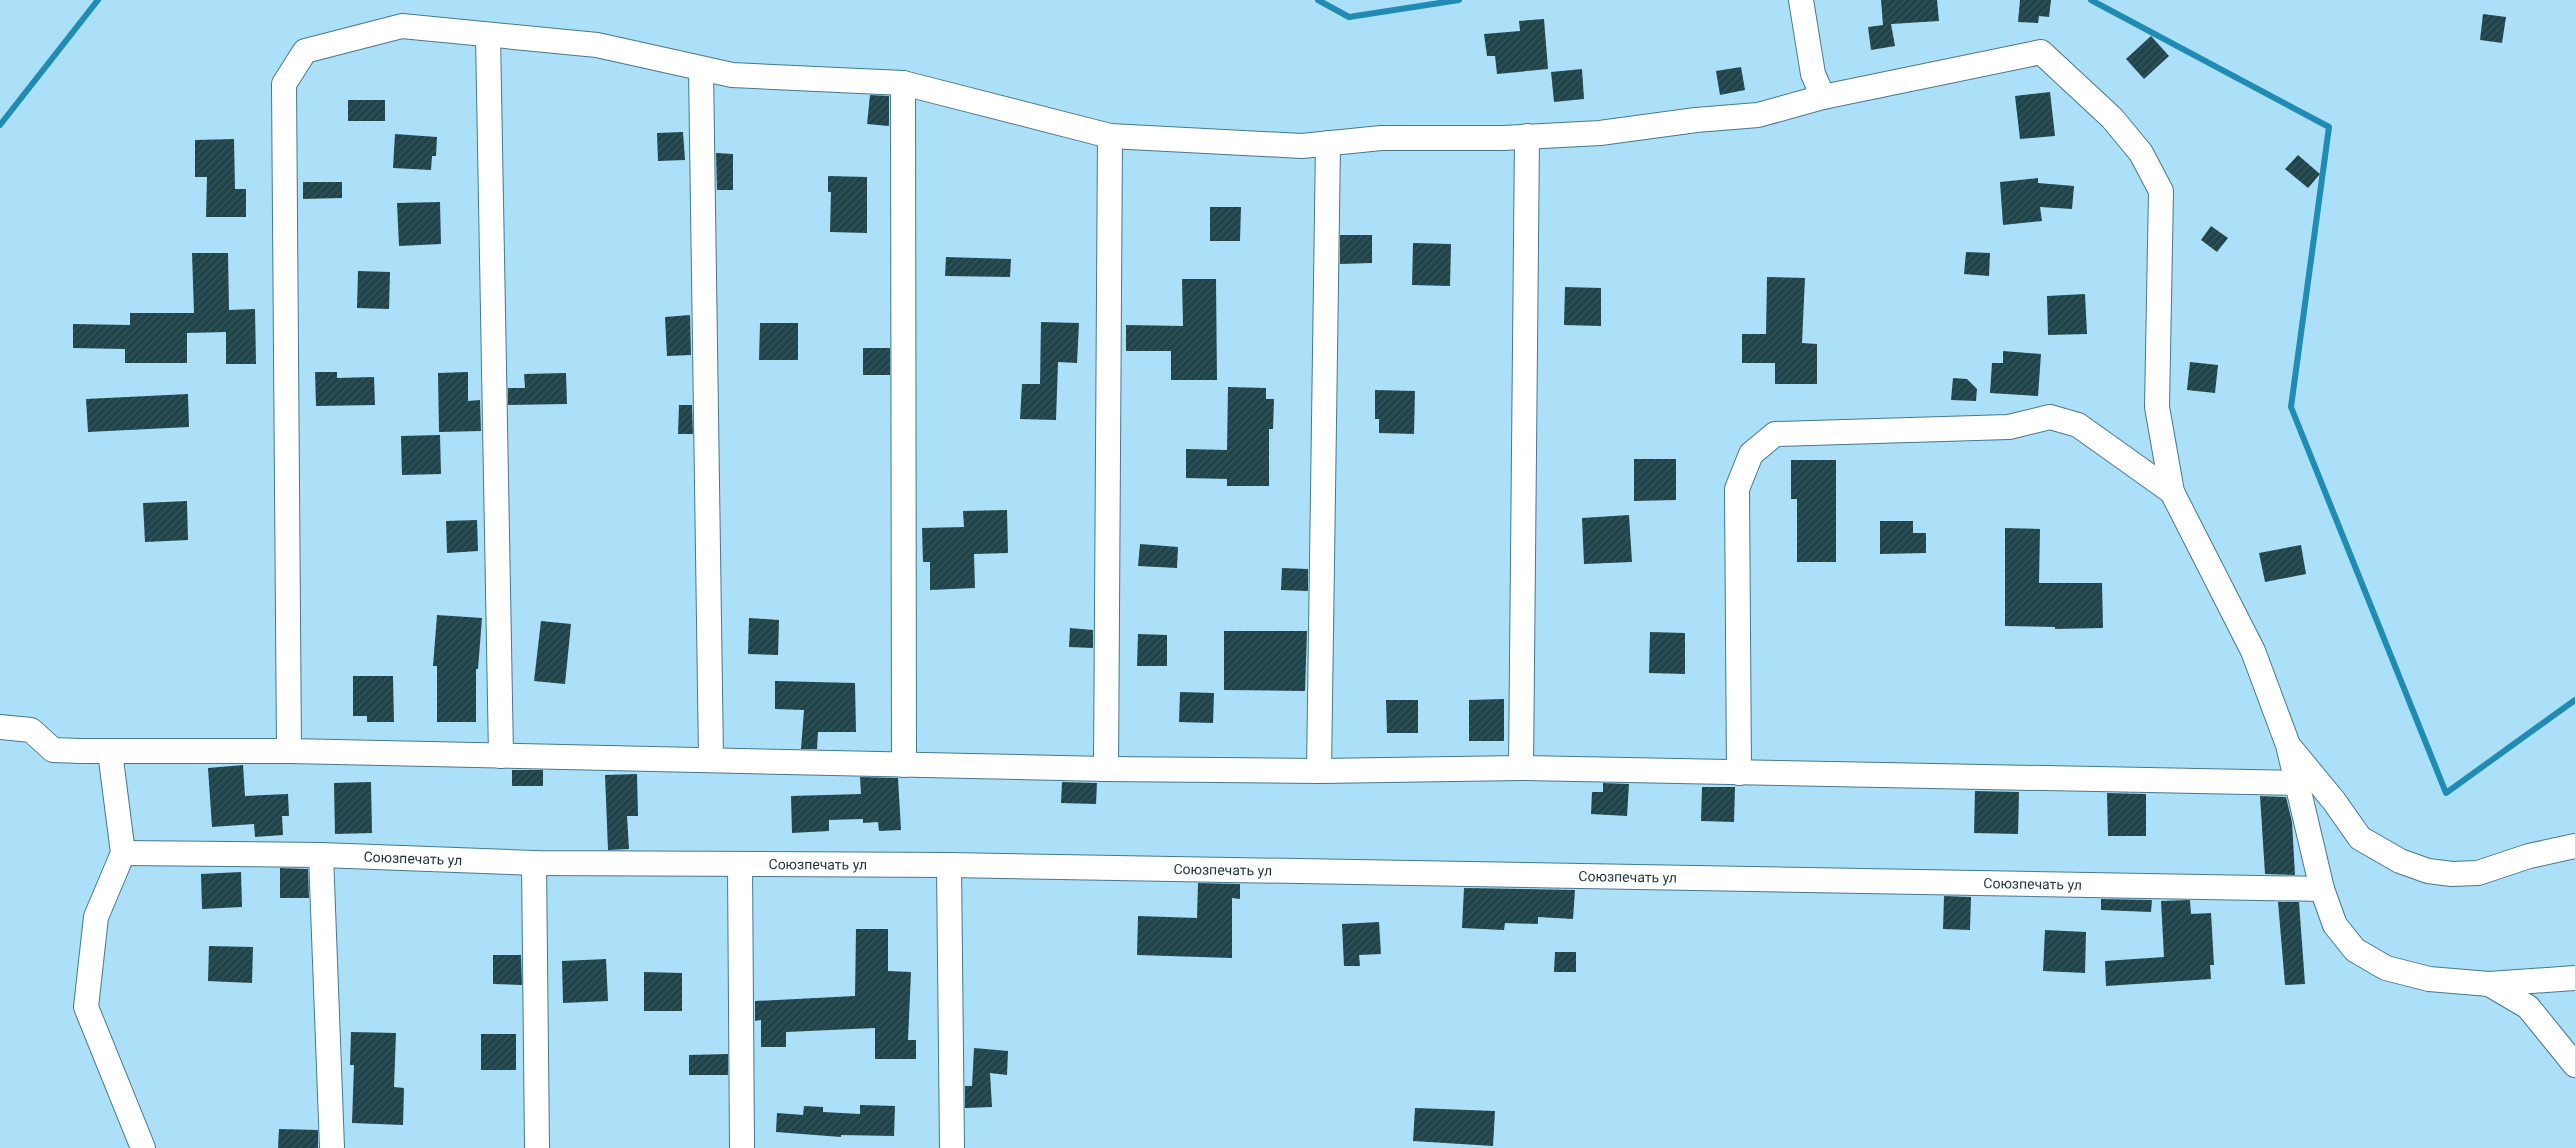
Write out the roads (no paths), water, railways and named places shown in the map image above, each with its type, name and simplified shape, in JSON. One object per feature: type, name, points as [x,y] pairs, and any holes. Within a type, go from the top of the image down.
[{"type":"street","points":[[1801,0],[1813,74],[1823,97]]},
{"type":"street","points":[[289,751],[284,84],[305,51],[402,26],[597,45],[732,76],[903,83],[1110,136],[1302,146],[1380,138],[1527,136],[1600,132],[1696,120],[1758,115],[1823,97],[2041,52],[2112,118],[2141,153],[2161,191],[2157,407],[2172,492],[2253,651],[2288,745],[2322,889],[2336,925],[2355,950],[2386,968],[2429,979],[2489,984],[2575,978]]},
{"type":"street","points":[[488,35],[500,756]]},
{"type":"street","points":[[701,68],[711,759]]},
{"type":"street","points":[[903,83],[904,765]]},
{"type":"street","points":[[1106,769],[1110,136]]},
{"type":"street","points":[[1521,768],[1527,136]]},
{"type":"street","points":[[1319,771],[1328,143]]},
{"type":"street","points":[[1739,773],[1737,489],[1751,454],[1774,434],[2009,428],[2050,417],[2078,425],[2172,492]]},
{"type":"street","points":[[0,727],[31,730],[53,750],[110,752],[289,751],[1106,769],[1319,771],[1521,768],[2298,784]]},
{"type":"street","points":[[2288,745],[2334,801],[2360,838],[2400,861],[2428,871],[2452,874],[2478,873],[2529,856],[2575,846]]},
{"type":"street","points":[[110,752],[123,852],[96,917],[86,1007],[143,1148]]},
{"type":"street","name":"Союзпечать ул","points":[[123,852],[322,854],[534,864],[949,866],[2322,889]]},
{"type":"street","points":[[322,854],[332,1148]]},
{"type":"street","points":[[534,864],[537,1148]]},
{"type":"street","points":[[740,865],[742,1148]]},
{"type":"street","points":[[949,866],[952,1148]]},
{"type":"street","points":[[2489,984],[2528,1008],[2575,1066]]},
{"type":"waterway","points":[[0,125],[98,0]]},
{"type":"waterway","points":[[1318,0],[1349,17],[1459,0]]},
{"type":"waterway","points":[[2091,0],[2329,127],[2291,407],[2446,793],[2575,700]]}]
